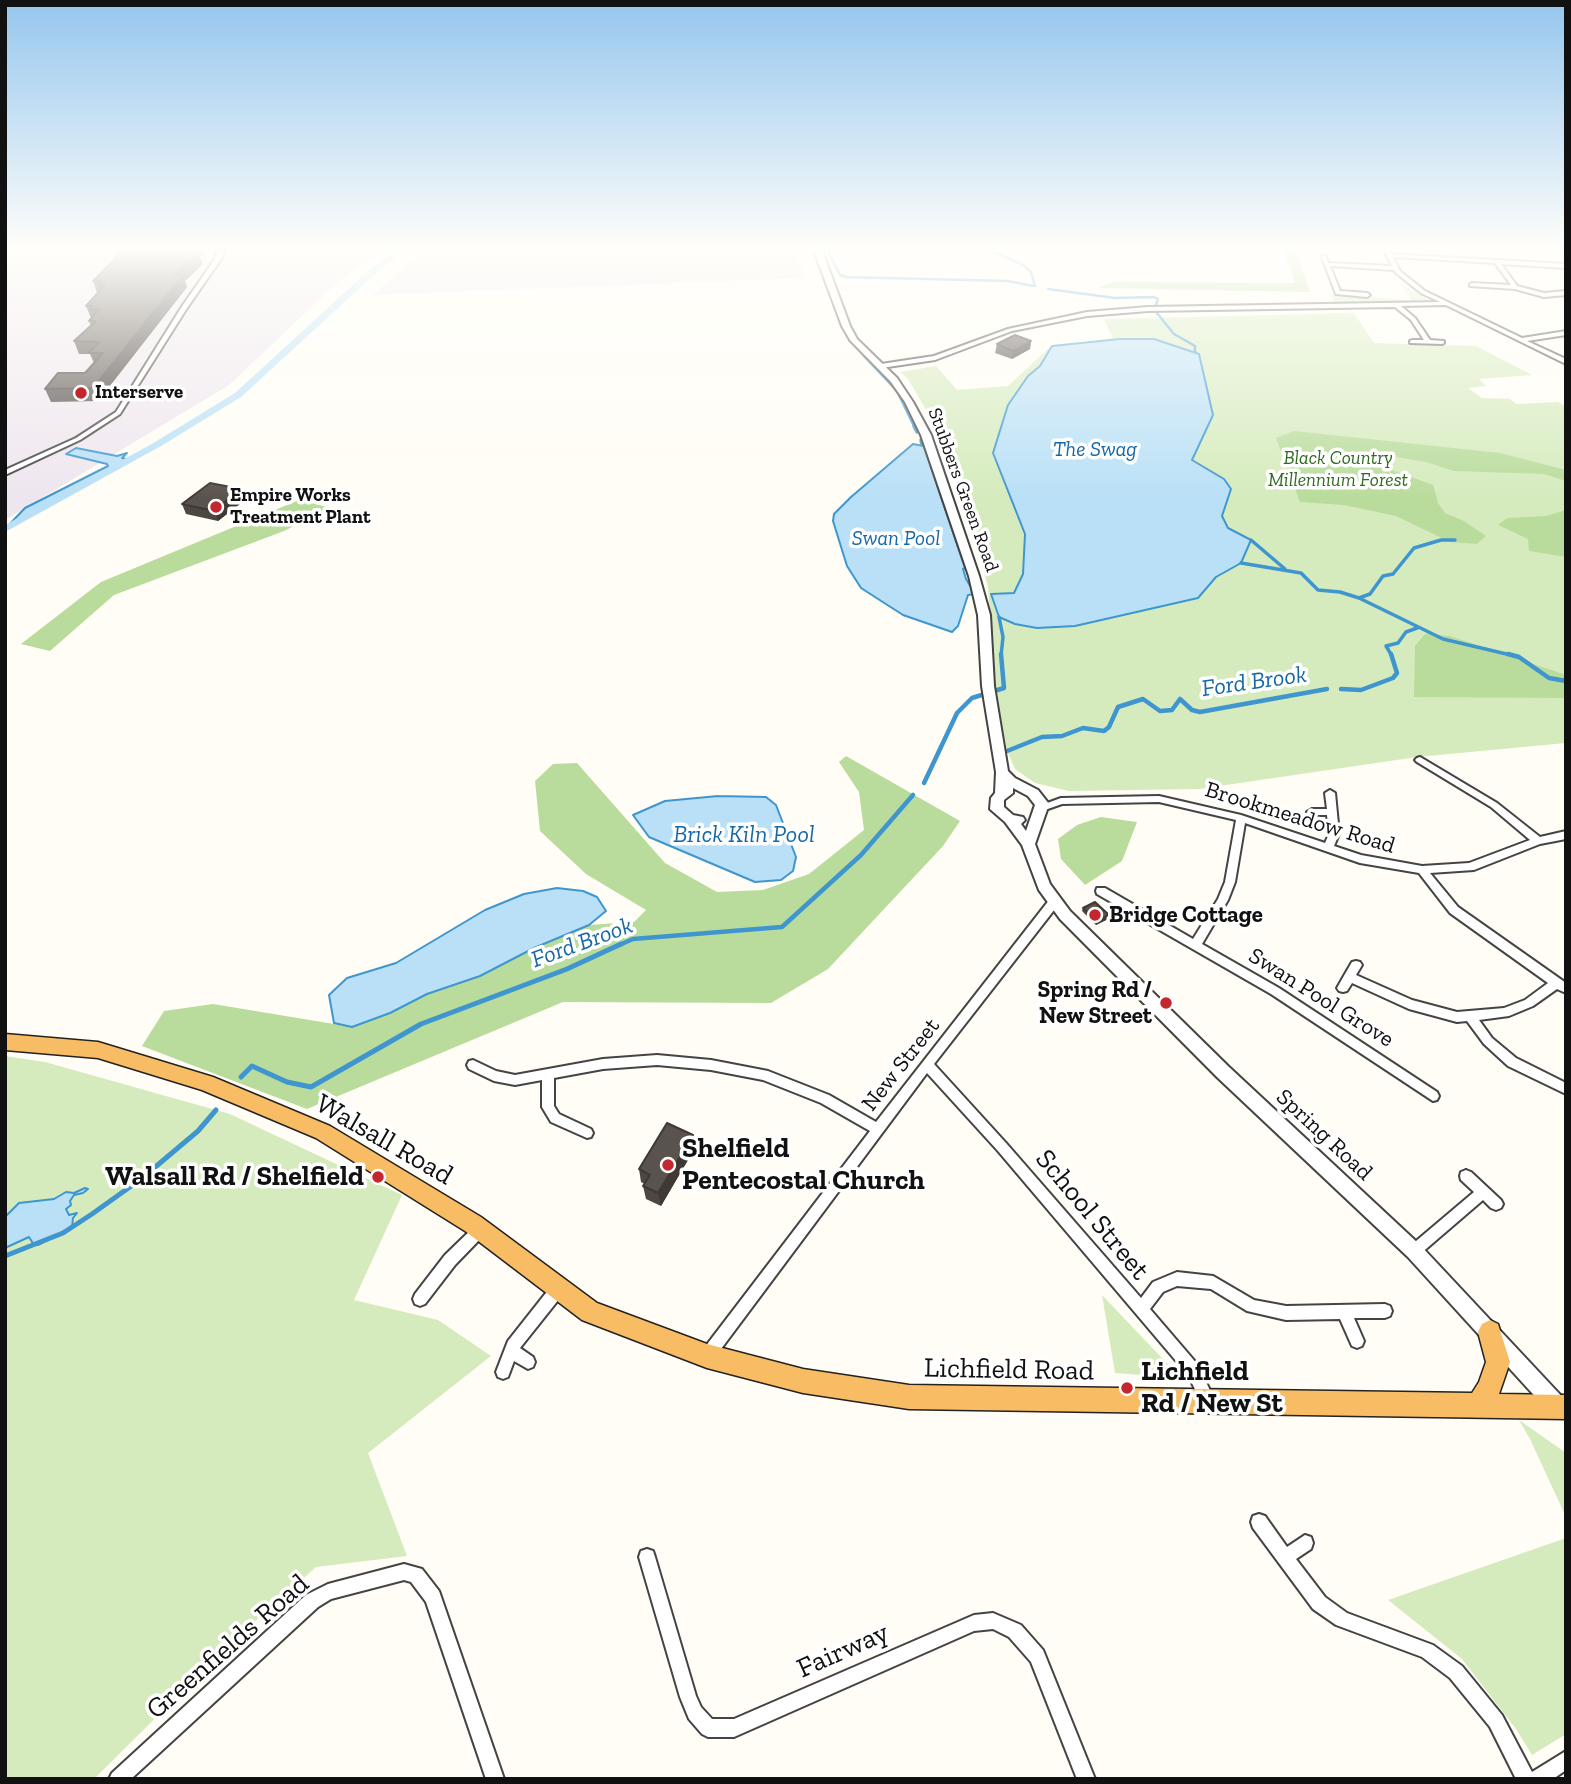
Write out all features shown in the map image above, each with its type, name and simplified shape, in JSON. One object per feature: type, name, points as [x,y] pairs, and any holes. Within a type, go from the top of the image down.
[{"type":"highway","name":"Walsall Road","points":[[5,1042],[97,1050],[206,1083],[323,1132],[481,1230],[590,1312],[707,1356]]},
{"type":"highway","points":[[1479,1404],[1489,1389],[1498,1363],[1490,1332]]},
{"type":"highway","name":"Lichfield Road","points":[[707,1356],[803,1381],[909,1398],[1209,1404],[1479,1404],[1563,1410]]},
{"type":"street","points":[[5,472],[78,439],[118,413],[169,331]]},
{"type":"street","name":"Stubbers Green Road","points":[[849,331],[909,401],[926,435],[974,576],[984,615],[988,692],[1002,772],[1001,793]]},
{"type":"street","points":[[881,366],[935,358],[1006,331]]},
{"type":"street","points":[[1422,331],[1428,342]]},
{"type":"street","points":[[1503,331],[1566,362]]},
{"type":"street","points":[[1521,340],[1566,334]]},
{"type":"street","points":[[1412,342],[1442,342]]},
{"type":"street","points":[[1420,760],[1494,805],[1538,841]]},
{"type":"street","points":[[1002,772],[1010,781],[1030,792],[1039,813],[1028,844]]},
{"type":"street","points":[[1444,789],[1453,781]]},
{"type":"street","points":[[1030,792],[1009,790],[1001,793],[996,804],[997,809],[1010,818],[1028,844],[1038,873],[1054,902]]},
{"type":"street","name":"Brookmeadow Road","points":[[1030,792],[1061,802],[1158,799],[1241,818],[1360,859],[1422,870],[1470,867],[1538,841],[1566,835]]},
{"type":"street","points":[[1328,848],[1334,834],[1330,793]]},
{"type":"street","name":"Brookmeadow Road","points":[[1039,813],[1061,802]]},
{"type":"street","points":[[1312,812],[1332,812]]},
{"type":"street","points":[[1010,818],[1026,821],[1039,813]]},
{"type":"street","points":[[1195,945],[1223,900],[1230,882],[1241,818]]},
{"type":"street","points":[[1356,965],[1346,982],[1457,1017],[1505,1013],[1561,986],[1454,910],[1422,870]]},
{"type":"street","name":"Swan Pool Grove","points":[[1101,891],[1116,893],[1195,945],[1275,991],[1430,1088]]},
{"type":"street","name":"New Street","points":[[707,1356],[927,1064],[1054,902]]},
{"type":"street","name":"Spring Road","points":[[1054,902],[1223,1072],[1414,1251],[1563,1410]]},
{"type":"street","points":[[1471,1017],[1488,1041],[1512,1062],[1566,1089]]},
{"type":"street","points":[[473,1066],[494,1076],[515,1080],[603,1064],[657,1060],[711,1065],[764,1075],[825,1099],[878,1129]]},
{"type":"street","name":"School Street","points":[[927,1064],[994,1137],[1193,1370],[1209,1404]]},
{"type":"street","points":[[548,1074],[548,1107],[555,1118],[587,1133]]},
{"type":"street","points":[[1466,1176],[1496,1204]]},
{"type":"street","points":[[1414,1251],[1482,1193]]},
{"type":"street","points":[[420,1299],[450,1260],[481,1230]]},
{"type":"street","points":[[1140,1310],[1158,1287],[1177,1279],[1213,1283],[1252,1306],[1286,1313],[1385,1311]]},
{"type":"street","points":[[503,1372],[511,1350],[558,1289]]},
{"type":"street","points":[[1345,1313],[1357,1342]]},
{"type":"street","points":[[511,1350],[528,1362]]},
{"type":"street","points":[[1259,1522],[1319,1603],[1342,1619],[1427,1651],[1456,1672],[1496,1721],[1526,1779]]},
{"type":"street","points":[[1285,1558],[1304,1543]]},
{"type":"street","name":"Fairway","points":[[647,1557],[688,1697],[695,1713],[708,1728],[734,1728],[974,1623],[993,1621],[1015,1630],[1037,1656],[1086,1779]]},
{"type":"street","name":"Greenfields Road","points":[[118,1779],[312,1601],[328,1592],[404,1572],[416,1575],[433,1597],[495,1779]]},
{"type":"street","points":[[1536,1779],[1566,1760]]},
{"type":"shaded area","points":[[5,331],[286,331],[229,385],[5,520]]},
{"type":"green space","points":[[1110,331],[1366,331],[1374,343],[1476,346],[1532,375],[1479,379],[1486,386],[1468,388],[1482,398],[1510,399],[1516,404],[1558,402],[1566,407],[1566,743],[1417,757],[1199,789],[1069,791],[1035,783],[1015,769],[1007,751],[995,688],[988,586],[942,437],[908,379],[900,372],[936,366],[957,390],[1008,386],[1048,349],[1113,338]]},
{"type":"green space","name":"Black Country Millennium Forest","points":[[1294,431],[1500,453],[1566,470],[1566,481],[1544,474],[1454,471],[1397,457],[1381,466],[1433,485],[1438,503],[1445,513],[1464,521],[1486,536],[1477,544],[1450,542],[1396,516],[1344,505],[1300,502],[1276,438]]},
{"type":"green space","points":[[299,500],[331,508],[284,531],[114,595],[50,651],[21,644],[101,582]]},
{"type":"green space","points":[[1566,510],[1566,557],[1529,551],[1528,539],[1498,525],[1507,518],[1546,516]]},
{"type":"green space","points":[[1425,634],[1450,636],[1566,675],[1566,698],[1414,697],[1415,646]]},
{"type":"green space","points":[[846,756],[960,821],[943,846],[828,969],[771,1003],[563,1002],[307,1109],[142,1046],[164,1011],[213,1004],[352,1027],[390,1013],[427,994],[480,976],[534,948],[589,925],[634,922],[646,910],[586,874],[540,831],[535,781],[553,764],[577,763],[665,863],[717,892],[763,890],[809,874],[864,830],[859,792],[839,762]]},
{"type":"green space","points":[[1101,817],[1137,822],[1122,861],[1085,885],[1061,859],[1058,839],[1077,825]]},
{"type":"green space","points":[[5,1056],[45,1062],[230,1114],[402,1195],[354,1300],[438,1320],[491,1356],[368,1453],[407,1556],[316,1567],[231,1643],[94,1779],[5,1779]]},
{"type":"green space","points":[[1102,1295],[1181,1378],[1115,1373]]},
{"type":"green space","points":[[1519,1420],[1566,1453],[1566,1517],[1530,1439]]},
{"type":"green space","points":[[1566,1538],[1566,1734],[1532,1755],[1516,1729],[1462,1659],[1388,1600]]},
{"type":"water","name":"The Swag","points":[[1120,339],[1154,339],[1199,354],[1213,415],[1192,460],[1224,479],[1231,489],[1222,516],[1228,528],[1251,540],[1241,563],[1216,577],[1198,598],[1075,626],[1037,628],[1015,624],[999,617],[991,594],[1014,593],[1023,574],[1025,534],[993,453],[1008,405],[1028,376],[1040,366],[1052,346]]},
{"type":"water","name":"Swan Pool","points":[[913,444],[924,446],[965,568],[966,579],[975,594],[968,595],[958,626],[952,632],[903,615],[861,588],[847,566],[833,521],[834,514],[851,497]]},
{"type":"water","points":[[76,448],[117,456],[127,453],[122,458],[130,460],[5,529],[25,508],[108,466],[66,454]]},
{"type":"water","name":"Brick Kiln Pool","points":[[718,796],[766,797],[776,805],[796,857],[793,871],[781,880],[755,882],[649,837],[633,815],[665,801]]},
{"type":"water","points":[[557,888],[583,891],[597,897],[606,911],[589,925],[534,948],[480,976],[427,994],[390,1013],[352,1027],[334,1023],[329,995],[347,978],[396,963],[485,910],[524,894]]},
{"type":"water","points":[[88,1189],[74,1195],[70,1201],[71,1205],[66,1209],[69,1215],[77,1213],[72,1227],[38,1245],[34,1245],[29,1237],[5,1248],[5,1217],[19,1203],[54,1199],[66,1192],[74,1193]]},
{"type":"building","points":[[85,331],[138,331],[93,388],[45,389],[58,373],[85,373],[103,353],[89,353],[99,342],[74,341]]},
{"type":"building","points":[[1015,335],[1031,341],[1013,351],[997,344]]},
{"type":"building","points":[[210,483],[241,489],[214,511],[182,504]]},
{"type":"building","name":"Bridge Cottage","points":[[1095,902],[1109,915],[1097,921],[1083,908]]},
{"type":"building","points":[[667,1123],[693,1135],[658,1193],[643,1186],[650,1175],[639,1169]]},
{"type":"waterway","points":[[5,529],[158,444],[238,395],[307,331]]},
{"type":"waterway","points":[[1172,331],[1195,346],[1195,352]]},
{"type":"waterway","points":[[864,356],[896,390]]},
{"type":"waterway","points":[[899,395],[915,428]]},
{"type":"waterway","points":[[915,428],[917,432]]},
{"type":"waterway","points":[[921,440],[922,445]]},
{"type":"waterway","points":[[1251,540],[1285,569]]},
{"type":"waterway","points":[[1359,598],[1370,594],[1383,576],[1393,574],[1414,548],[1441,540],[1455,540]]},
{"type":"waterway","name":"Ford Brook","points":[[1241,563],[1301,573],[1318,590],[1340,592],[1359,598]]},
{"type":"waterway","name":"Ford Brook","points":[[1359,598],[1443,639],[1515,656]]},
{"type":"waterway","points":[[999,617],[1003,637],[1001,655]]},
{"type":"waterway","name":"Ford Brook","points":[[1391,655],[1386,646],[1398,643],[1406,632],[1417,628]]},
{"type":"waterway","name":"Ford Brook","points":[[1508,654],[1519,657],[1549,678],[1566,681]]},
{"type":"waterway","name":"Ford Brook","points":[[924,783],[957,713],[972,698],[1004,688],[1001,655]]},
{"type":"waterway","name":"Ford Brook","points":[[1341,689],[1361,690],[1393,678],[1397,673],[1391,655]]},
{"type":"waterway","name":"Ford Brook","points":[[1007,751],[1042,737],[1062,736],[1083,728],[1104,731],[1109,727],[1118,707],[1143,699],[1160,711],[1172,710],[1180,699],[1192,710],[1200,712],[1327,689]]},
{"type":"waterway","name":"Ford Brook","points":[[617,946],[633,939],[782,927],[861,855],[913,795]]},
{"type":"waterway","name":"Ford Brook","points":[[241,1077],[252,1066],[287,1082],[311,1087],[421,1024],[567,969],[621,944]]},
{"type":"waterway","points":[[5,1256],[63,1233],[92,1214],[141,1179],[198,1131],[216,1110]]},
{"type":"place","name":"Interserve","points":[[81,393]]},
{"type":"place","name":"Empire Works Treatment Plant","points":[[216,507]]},
{"type":"place","name":"Bridge Cottage","points":[[1095,915]]},
{"type":"place","name":"Spring Rd / New Street","points":[[1166,1003]]},
{"type":"place","name":"Shelfield Pentecostal Church","points":[[668,1165]]},
{"type":"place","name":"Walsall Rd / Shelfield","points":[[378,1177]]},
{"type":"place","name":"Lichfield Rd / New St","points":[[1127,1388]]}]
